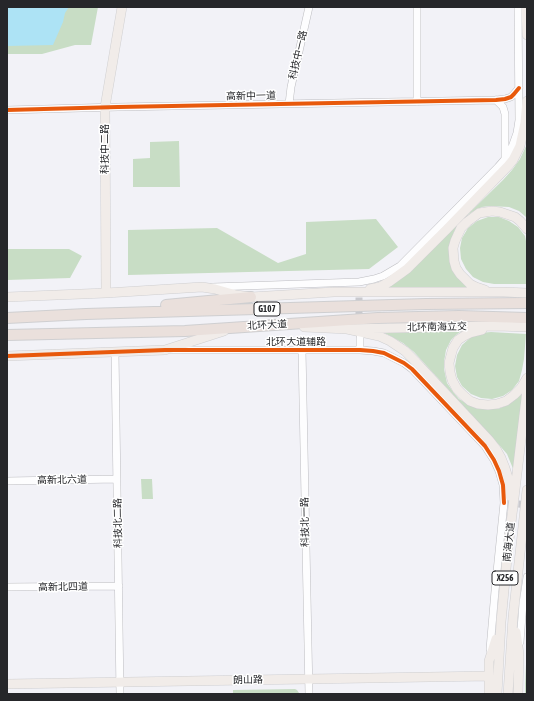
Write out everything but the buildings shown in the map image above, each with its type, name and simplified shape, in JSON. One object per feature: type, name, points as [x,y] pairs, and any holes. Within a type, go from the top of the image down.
[{"type":"highway","points":[[86,314],[251,297]]},
{"type":"highway","name":"北环大道","points":[[7,318],[86,314],[426,304],[527,303]]},
{"type":"highway","points":[[7,313],[36,317]]},
{"type":"highway","name":"北环大道","points":[[7,335],[186,331],[415,317],[459,316],[527,318]]},
{"type":"main road","name":"科技中二路","points":[[106,293],[105,107],[122,7]]},
{"type":"main road","points":[[526,7],[527,36]]},
{"type":"main road","points":[[7,297],[202,287],[251,297],[334,292],[380,287],[407,269],[504,171],[513,160],[520,146],[524,131],[523,100]]},
{"type":"main road","points":[[527,229],[515,217],[508,214],[492,211],[485,212],[479,214],[461,228],[453,248],[454,261],[460,274],[464,279],[476,287],[492,291],[527,294]]},
{"type":"main road","points":[[334,292],[504,292]]},
{"type":"main road","name":"北环大道辅路","points":[[279,325],[347,329]]},
{"type":"main road","points":[[497,326],[470,333],[458,340],[453,348],[449,364],[454,384],[470,401],[488,405],[506,401],[521,388],[527,378]]},
{"type":"main road","name":"北环南海立交","points":[[347,329],[497,326],[527,327]]},
{"type":"main road","points":[[165,350],[237,327]]},
{"type":"main road","points":[[347,329],[379,336],[405,351],[492,445],[501,458],[508,476],[511,500],[510,534]]},
{"type":"main road","name":"北环大道辅路","points":[[7,356],[165,350]]},
{"type":"main road","name":"南海大道","points":[[497,694],[501,622],[527,390]]},
{"type":"main road","name":"南海大道","points":[[508,694],[513,617],[527,490]]},
{"type":"main road","points":[[523,529],[527,509]]},
{"type":"main road","name":"南海大道","points":[[513,617],[520,654],[518,694]]},
{"type":"main road","points":[[489,694],[489,669],[501,622]]},
{"type":"main road","name":"朗山路","points":[[7,678],[120,679],[308,676],[489,669]]},
{"type":"main road","name":"朗山路","points":[[7,684],[120,679]]},
{"type":"street","name":"科技中一路","points":[[289,104],[291,87],[309,7]]},
{"type":"street","points":[[416,7],[417,102]]},
{"type":"street","points":[[202,287],[359,284],[383,276],[400,266],[505,159],[515,140],[523,100],[519,88],[518,7]]},
{"type":"street","name":"高新中一道","points":[[7,110],[496,100],[511,97],[519,88]]},
{"type":"street","points":[[496,100],[503,107],[505,114],[505,159]]},
{"type":"street","points":[[360,338],[360,350]]},
{"type":"street","name":"北环大道辅路","points":[[165,350],[360,350],[384,353],[404,363],[412,369],[485,446],[500,471],[506,503],[494,598],[489,669]]},
{"type":"street","name":"科技北一路","points":[[302,350],[309,694]]},
{"type":"street","name":"科技北二路","points":[[115,352],[120,694]]},
{"type":"street","name":"高新北六道","points":[[7,481],[117,479]]},
{"type":"street","points":[[520,654],[523,603],[527,577]]},
{"type":"street","name":"高新北四道","points":[[7,587],[119,586]]},
{"type":"green space","points":[[7,7],[98,7],[91,45],[75,45],[42,54],[7,54]]},
{"type":"green space","points":[[179,141],[180,187],[133,187],[133,159],[150,158],[150,142]]},
{"type":"green space","points":[[527,144],[527,219],[519,211],[509,207],[482,207],[469,214],[454,232],[450,246],[469,287],[383,288],[413,268],[503,180],[520,159]]},
{"type":"green space","points":[[488,217],[499,217],[509,221],[518,227],[525,236],[527,246],[527,284],[494,284],[483,282],[473,277],[466,269],[461,259],[460,248],[462,238],[468,228],[477,221]]},
{"type":"green space","points":[[376,219],[398,247],[369,269],[128,275],[128,230],[217,228],[278,263],[306,254],[306,222]]},
{"type":"green space","points":[[7,249],[69,249],[82,256],[70,278],[7,280]]},
{"type":"green space","points":[[464,329],[451,340],[446,350],[444,369],[447,383],[459,399],[468,404],[488,409],[498,409],[507,405],[522,394],[514,471],[507,454],[414,352],[403,343],[379,330]]},
{"type":"green space","points":[[491,332],[526,334],[524,359],[519,381],[512,390],[503,396],[492,399],[481,398],[471,394],[462,386],[457,377],[455,366],[457,355],[462,345],[470,338],[480,333]]},
{"type":"green space","points":[[141,479],[152,479],[153,499],[142,499]]},
{"type":"green space","points":[[527,644],[527,694],[525,694],[525,684]]},
{"type":"green space","points":[[295,689],[299,693],[233,694],[233,690]]},
{"type":"water","points":[[7,7],[69,7],[65,13],[63,22],[53,45],[7,46]]},
{"type":"tunnel","points":[[359,287],[359,323]]},
{"type":"tunnel","points":[[508,503],[527,505]]},
{"type":"cycle path","points":[[7,110],[496,100],[511,97],[519,88]]},
{"type":"cycle path","points":[[7,356],[165,350],[360,350],[384,353],[404,363],[412,369],[485,446],[499,471],[503,485],[504,503]]}]
